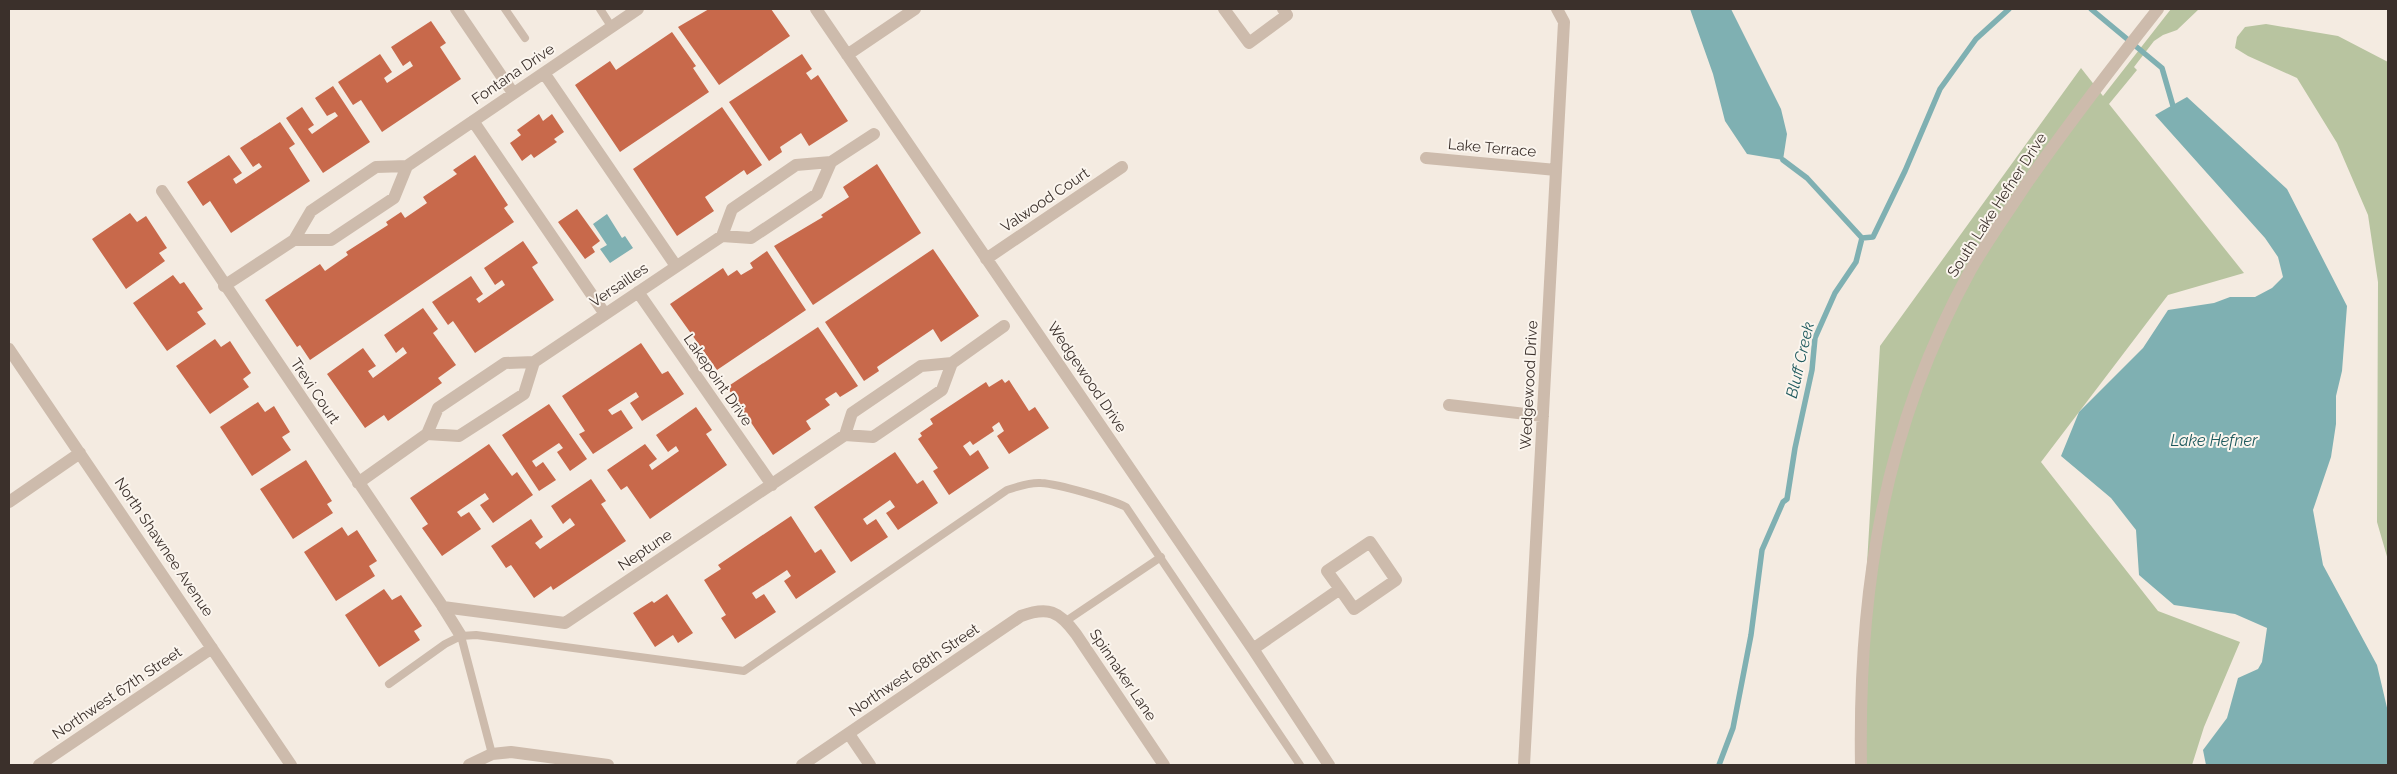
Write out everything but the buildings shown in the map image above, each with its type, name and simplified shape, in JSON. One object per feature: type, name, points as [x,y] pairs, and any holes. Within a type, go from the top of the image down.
[{"type":"street","points":[[456,9],[513,93]]},
{"type":"street","name":"Fontana Drive","points":[[407,166],[638,9]]},
{"type":"street","name":"Wedgewood Drive","points":[[816,9],[1253,649],[1329,765]]},
{"type":"street","points":[[847,55],[915,9]]},
{"type":"street","points":[[1224,9],[1249,43],[1287,15],[1283,9]]},
{"type":"street","name":"Wedgewood Drive","points":[[1524,765],[1564,22],[1557,9]]},
{"type":"street","name":"South Lake Hefner Drive","points":[[1861,765],[1863,650],[1868,588],[1889,474],[1903,426],[1930,356],[1970,271],[2055,144],[2158,9]]},
{"type":"street","points":[[544,73],[676,266]]},
{"type":"street","points":[[474,121],[605,314]]},
{"type":"street","points":[[831,162],[817,194],[751,238],[722,236],[732,209],[796,165],[831,162],[874,134]]},
{"type":"street","name":"Lake Terrace","points":[[1426,158],[1556,170]]},
{"type":"street","points":[[224,286],[294,240],[311,211],[376,167],[407,166],[394,198],[331,240],[294,240]]},
{"type":"street","name":"Valwood Court","points":[[986,259],[1122,167]]},
{"type":"street","name":"Trevi Court","points":[[162,191],[224,286],[461,636]]},
{"type":"street","name":"Versailles","points":[[534,362],[722,236]]},
{"type":"street","name":"Lakepoint Drive","points":[[638,292],[772,485]]},
{"type":"street","points":[[952,363],[942,390],[935,396],[873,437],[845,435],[852,412],[921,366],[952,363],[1004,326]]},
{"type":"street","name":"North Shawnee Avenue","points":[[9,349],[291,765]]},
{"type":"street","points":[[358,483],[427,434],[438,408],[505,363],[534,362],[524,394],[459,436],[427,434]]},
{"type":"street","points":[[1449,405],[1543,416]]},
{"type":"street","name":"Neptune","points":[[442,607],[565,623],[845,435]]},
{"type":"street","points":[[9,502],[80,453]]},
{"type":"street","points":[[1370,542],[1396,580],[1354,609],[1340,589],[1327,571],[1370,542]]},
{"type":"street","points":[[1253,649],[1340,589]]},
{"type":"street","name":"Spinnaker Lane","points":[[1049,610],[1066,620],[1164,765]]},
{"type":"street","name":"Northwest 68th Street","points":[[802,765],[1021,616],[1034,611],[1049,610]]},
{"type":"street","name":"Northwest 67th Street","points":[[39,765],[212,648]]},
{"type":"street","points":[[849,734],[870,765]]},
{"type":"street","points":[[469,765],[492,754],[511,752],[580,763],[608,765]]},
{"type":"lane","points":[[505,9],[524,38]]},
{"type":"lane","points":[[600,9],[611,26]]},
{"type":"lane","points":[[389,684],[445,644],[461,636],[476,636],[744,671],[1007,490],[1041,482],[1115,501],[1126,507],[1300,765]]},
{"type":"lane","points":[[1066,620],[1160,557]]},
{"type":"lane","points":[[461,636],[492,754]]},
{"type":"green space","points":[[2171,9],[2199,9],[2177,30],[2163,35],[2154,41],[2134,67],[2137,70],[2109,104],[2244,273],[2168,295],[2041,462],[2158,611],[2240,642],[2204,727],[2192,765],[1855,765],[1880,346],[2081,68],[2103,96]]},
{"type":"green space","points":[[2266,24],[2338,36],[2388,62],[2388,560],[2377,522],[2378,282],[2368,215],[2337,143],[2297,78],[2248,56],[2235,48],[2237,37],[2245,27]]},
{"type":"water","points":[[1690,9],[1731,9],[1781,109],[1787,134],[1783,160],[1747,154],[1725,121],[1713,74]]},
{"type":"water","name":"Lake Hefner","points":[[2187,97],[2287,189],[2347,306],[2342,371],[2336,396],[2336,424],[2331,457],[2313,510],[2323,565],[2377,665],[2388,712],[2388,765],[2206,765],[2203,750],[2227,718],[2238,678],[2258,669],[2262,662],[2267,628],[2235,614],[2174,605],[2139,575],[2136,530],[2111,498],[2061,456],[2079,412],[2143,348],[2168,310],[2214,303],[2230,297],[2255,297],[2272,288],[2283,277],[2278,257],[2265,238],[2155,115]]},
{"type":"water","points":[[607,214],[622,238],[625,236],[633,248],[610,263],[600,249],[607,245],[593,224]]},
{"type":"waterway","name":"Bluff Creek","points":[[1719,765],[1733,728],[1751,635],[1762,550],[1783,502],[1787,499],[1795,448],[1812,370],[1815,338],[1835,293],[1856,262],[1862,238],[1873,237],[1905,171],[1940,89],[1976,39],[2009,9]]},
{"type":"waterway","points":[[2091,9],[2162,68],[2173,106]]},
{"type":"waterway","points":[[1783,160],[1807,178],[1862,238]]}]
